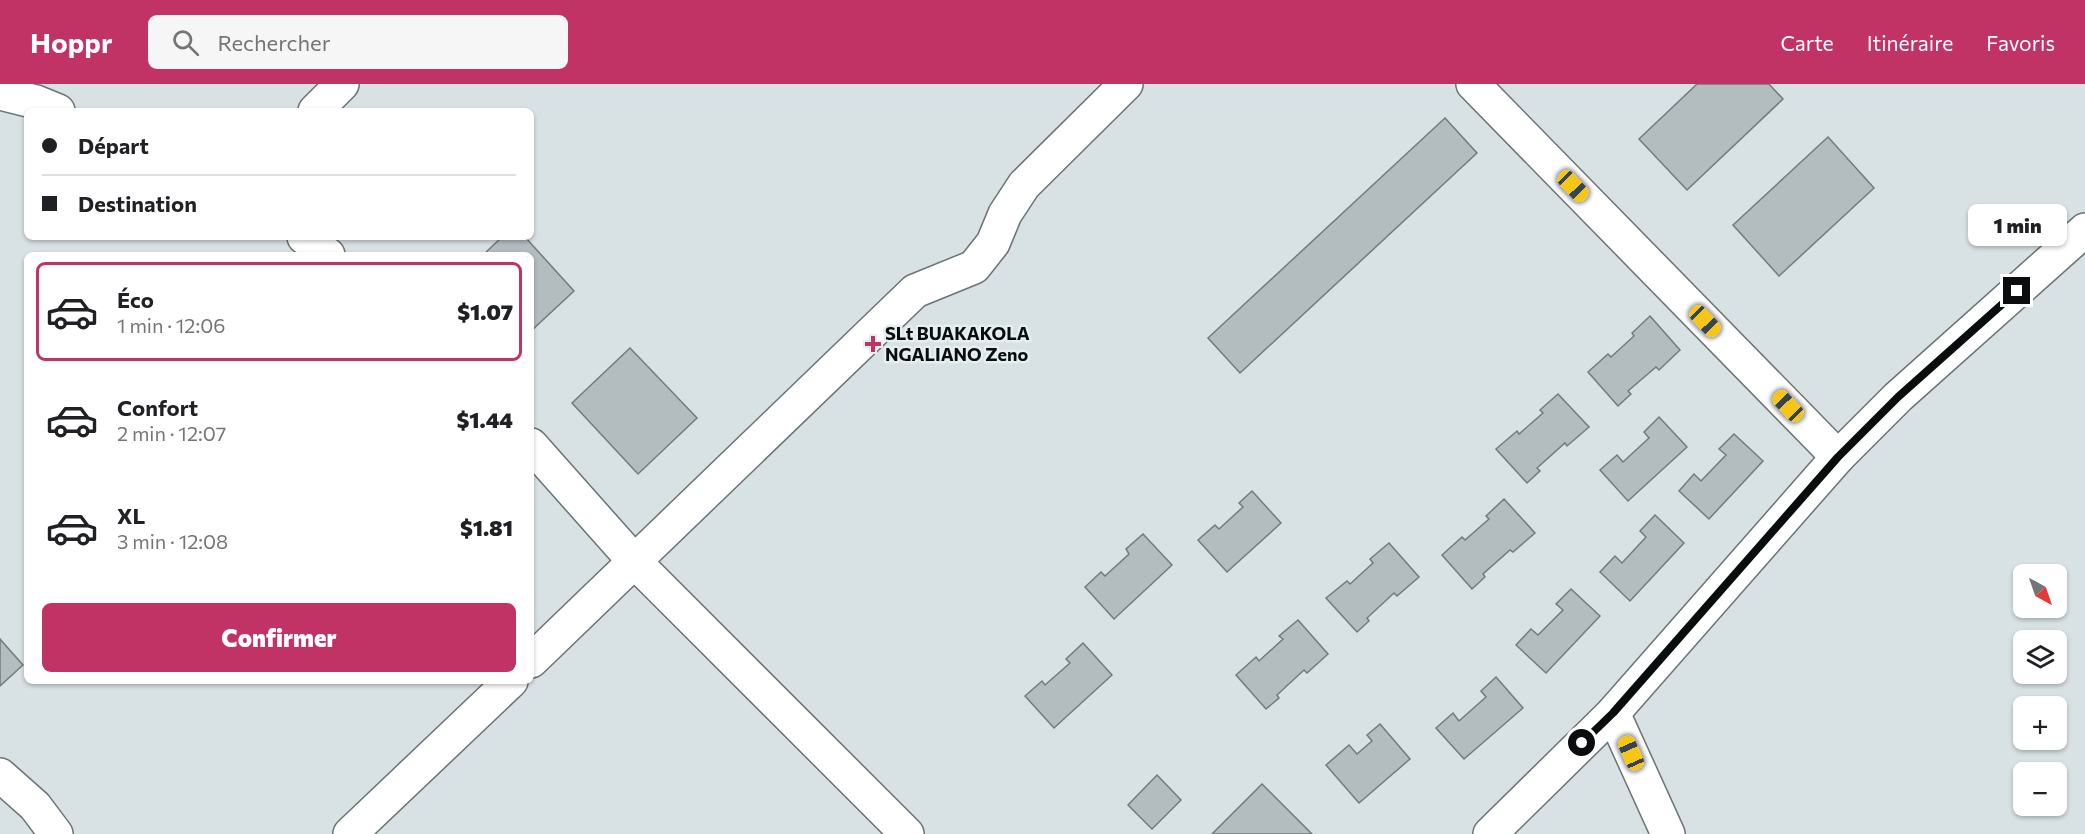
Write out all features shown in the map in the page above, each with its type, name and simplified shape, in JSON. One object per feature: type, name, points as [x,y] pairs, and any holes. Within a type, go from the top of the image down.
[{"type":"street","points":[[318,108],[342,84]]},
{"type":"street","points":[[534,659],[915,291],[974,267],[993,243],[1005,214],[1024,185],[1126,84]]},
{"type":"street","points":[[1473,84],[1838,457]]},
{"type":"street","points":[[0,93],[51,108]]},
{"type":"street","points":[[1490,834],[1613,713],[1838,457],[1898,397],[2085,230]]},
{"type":"street","points":[[308,240],[324,252]]},
{"type":"street","points":[[534,448],[635,562],[907,834]]},
{"type":"street","points":[[350,834],[508,684]]},
{"type":"street","points":[[1613,713],[1668,834]]},
{"type":"street","points":[[0,775],[35,806],[56,834]]},
{"type":"building","points":[[1697,84],[1769,84],[1783,99],[1687,190],[1639,139]]},
{"type":"building","points":[[1445,118],[1477,153],[1240,373],[1208,338]]},
{"type":"building","points":[[1828,137],[1874,188],[1779,276],[1733,225]]},
{"type":"building","points":[[499,240],[528,240],[574,291],[534,328],[534,252],[486,252]]},
{"type":"building","points":[[1650,316],[1680,350],[1659,370],[1656,367],[1628,391],[1631,394],[1618,406],[1588,372],[1608,354],[1611,357],[1634,336],[1632,333]]},
{"type":"building","points":[[630,348],[697,418],[638,474],[572,403]]},
{"type":"building","points":[[1558,394],[1589,427],[1567,446],[1565,443],[1537,468],[1540,471],[1527,483],[1496,449],[1517,431],[1519,434],[1543,413],[1540,410]]},
{"type":"building","points":[[1659,417],[1687,447],[1628,501],[1600,470],[1617,455],[1623,462],[1649,438],[1644,432]]},
{"type":"building","points":[[1734,434],[1763,461],[1709,519],[1679,491],[1694,474],[1701,481],[1726,455],[1719,449]]},
{"type":"building","points":[[1252,491],[1281,523],[1227,572],[1198,540],[1215,525],[1219,529],[1243,507],[1239,503]]},
{"type":"building","points":[[1504,499],[1535,533],[1513,552],[1510,550],[1483,574],[1485,577],[1472,589],[1442,555],[1462,537],[1465,540],[1489,519],[1486,516]]},
{"type":"building","points":[[1655,515],[1684,543],[1630,601],[1600,572],[1615,556],[1622,563],[1646,537],[1640,531]]},
{"type":"building","points":[[1143,534],[1172,565],[1114,619],[1085,587],[1101,572],[1105,576],[1129,554],[1126,549]]},
{"type":"building","points":[[1389,543],[1419,577],[1397,596],[1394,593],[1367,618],[1369,621],[1357,632],[1326,598],[1347,581],[1350,584],[1373,563],[1370,559]]},
{"type":"building","points":[[1571,589],[1600,616],[1546,673],[1516,645],[1531,629],[1538,635],[1563,610],[1556,604]]},
{"type":"building","points":[[1298,620],[1328,654],[1307,673],[1304,670],[1277,695],[1279,698],[1266,709],[1236,675],[1256,657],[1259,661],[1283,639],[1279,636]]},
{"type":"building","points":[[0,639],[23,665],[0,686]]},
{"type":"building","points":[[1083,643],[1112,675],[1054,728],[1025,696],[1042,681],[1045,685],[1070,663],[1066,659]]},
{"type":"building","points":[[1496,677],[1523,708],[1464,759],[1436,728],[1453,713],[1459,721],[1486,697],[1481,691]]},
{"type":"building","points":[[1380,724],[1410,759],[1359,803],[1326,765],[1349,745],[1357,754],[1372,741],[1367,735]]},
{"type":"building","points":[[1157,775],[1181,800],[1152,829],[1128,805]]},
{"type":"building","points":[[1262,784],[1312,834],[1212,834]]},
{"type":"place","name":"SLt BUAKAKOLA NGALIANO Zeno","points":[[873,344]]},
{"type":"route","points":[[1582,743],[1613,713],[1838,457],[1898,397],[2017,291]]}]
